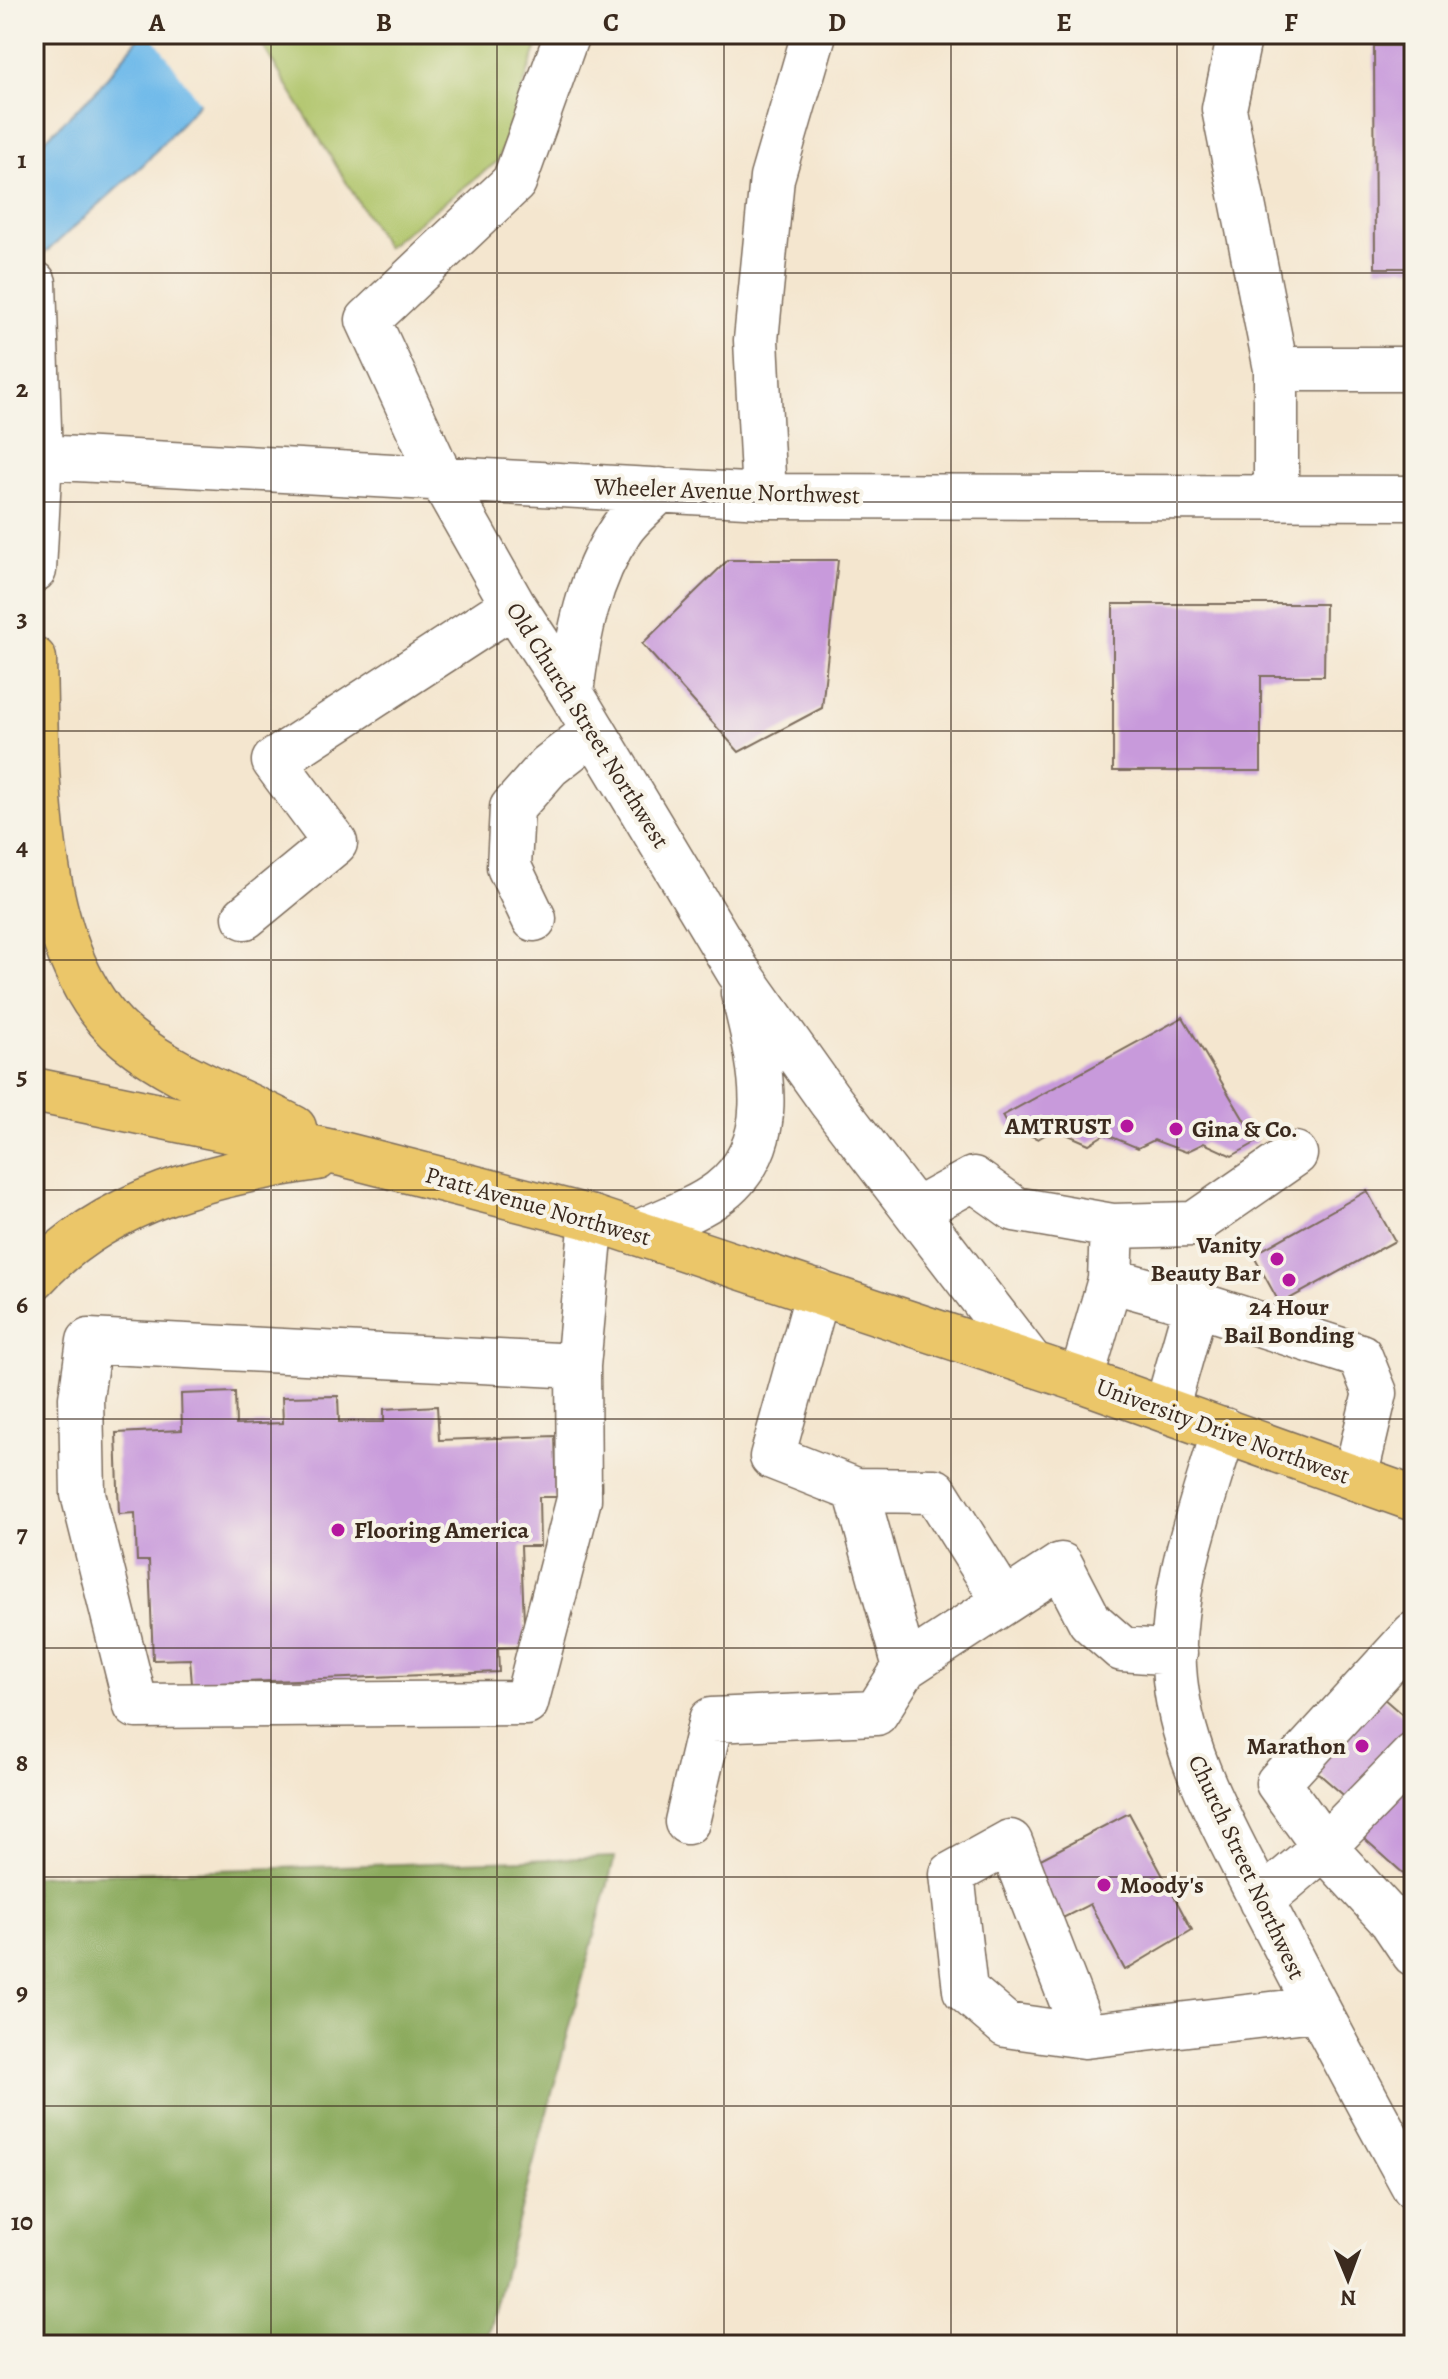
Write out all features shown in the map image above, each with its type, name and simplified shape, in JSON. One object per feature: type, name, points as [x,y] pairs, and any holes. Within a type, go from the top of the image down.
[{"type":"main road","points":[[34,659],[38,782],[51,895],[69,951],[95,1000],[125,1037],[163,1064],[342,1154]]},
{"type":"main road","name":"Pratt Avenue Northwest","points":[[34,1090],[342,1154],[592,1218],[1032,1364]]},
{"type":"main road","points":[[34,1278],[53,1257],[121,1213],[173,1189],[246,1169],[342,1154]]},
{"type":"main road","name":"University Drive Northwest","points":[[1032,1364],[1414,1499]]},
{"type":"street","name":"Old Church Street Northwest","points":[[567,34],[514,182],[368,320],[441,478],[513,605],[571,693],[738,971],[829,1099],[1032,1364]]},
{"type":"street","points":[[764,496],[756,340],[772,178],[814,34]]},
{"type":"street","points":[[1240,34],[1224,109],[1276,369],[1276,497]]},
{"type":"street","points":[[34,283],[38,326],[40,457],[34,570]]},
{"type":"street","points":[[1276,369],[1414,369]]},
{"type":"street","name":"Wheeler Avenue Northwest","points":[[40,457],[764,496],[1414,498]]},
{"type":"street","points":[[571,693],[585,607],[603,559],[623,527],[660,490]]},
{"type":"street","points":[[245,917],[335,843],[274,761],[513,605]]},
{"type":"street","points":[[534,919],[509,867],[512,808],[549,766],[594,731]]},
{"type":"street","name":"Old Church Street Northwest","points":[[637,1233],[718,1193],[738,1176],[753,1152],[762,1104],[755,1046],[738,971]]},
{"type":"street","points":[[915,1211],[973,1179],[1015,1209],[1112,1226],[1194,1224],[1295,1154]]},
{"type":"street","points":[[578,1366],[89,1341],[81,1398],[83,1494],[136,1706],[526,1703],[579,1499],[578,1366],[592,1218]]},
{"type":"street","points":[[1081,1380],[1110,1280],[1112,1226]]},
{"type":"street","points":[[1110,1280],[1360,1356],[1375,1393],[1355,1478]]},
{"type":"street","points":[[818,1292],[772,1457],[856,1490],[935,1491],[1004,1601]]},
{"type":"street","points":[[1166,1410],[1196,1304]]},
{"type":"street","name":"Church Street Northwest","points":[[1224,1430],[1187,1558],[1175,1621],[1181,1712],[1192,1760],[1315,2009],[1414,2187]]},
{"type":"street","points":[[856,1490],[905,1667]]},
{"type":"street","points":[[687,1822],[711,1720],[876,1713],[905,1667],[1061,1565],[1090,1621],[1122,1649],[1175,1653]]},
{"type":"street","points":[[1406,1923],[1324,1847],[1278,1783],[1414,1634]]},
{"type":"street","points":[[1261,1901],[1324,1847],[1414,1755]]},
{"type":"street","points":[[1085,2036],[1315,2009]]},
{"type":"green space","points":[[262,34],[541,34],[498,161],[386,247],[258,38]]},
{"type":"green space","points":[[615,1857],[485,2345],[34,2345],[34,1876]]},
{"type":"water","points":[[142,34],[262,34],[145,163],[34,263],[34,150],[96,91]]},
{"type":"pier","points":[[151,34],[266,34],[202,106]]},
{"type":"building","points":[[1374,46],[1414,46],[1414,268],[1375,268]]},
{"type":"building","points":[[728,560],[838,560],[822,708],[739,752],[642,644]]},
{"type":"building","points":[[1113,604],[1325,604],[1324,676],[1261,676],[1261,771],[1113,771]]},
{"type":"building","points":[[1183,1017],[1257,1142],[1232,1156],[1204,1143],[1186,1152],[1154,1140],[1138,1148],[1105,1134],[1089,1144],[1055,1129],[1038,1139],[1007,1125],[1002,1116]]},
{"type":"building","points":[[1367,1191],[1395,1241],[1280,1304],[1253,1255]]},
{"type":"building","name":"Flooring America","points":[[235,1392],[236,1425],[283,1423],[282,1397],[338,1396],[339,1422],[384,1422],[384,1409],[437,1406],[439,1440],[555,1436],[557,1497],[539,1497],[540,1546],[521,1546],[525,1647],[498,1648],[499,1672],[192,1684],[190,1659],[153,1660],[149,1561],[137,1561],[135,1513],[119,1514],[116,1433],[182,1430],[181,1394]]},
{"type":"building","points":[[1375,1691],[1413,1724],[1348,1799],[1310,1766]]},
{"type":"building","points":[[1414,1769],[1414,1864],[1404,1874],[1357,1832]]},
{"type":"building","name":"Moody's","points":[[1129,1813],[1192,1930],[1125,1970],[1090,1904],[1059,1920],[1029,1865]]},
{"type":"place","name":"AMTRUST","points":[[1127,1126]]},
{"type":"place","name":"Gina & Co.","points":[[1176,1129]]},
{"type":"place","name":"Vanity Beauty Bar","points":[[1277,1259]]},
{"type":"place","name":"24 Hour Bail Bonding","points":[[1289,1280]]},
{"type":"place","name":"Flooring America","points":[[338,1530]]},
{"type":"place","name":"Marathon","points":[[1362,1746]]},
{"type":"place","name":"Moody's","points":[[1104,1885]]}]
